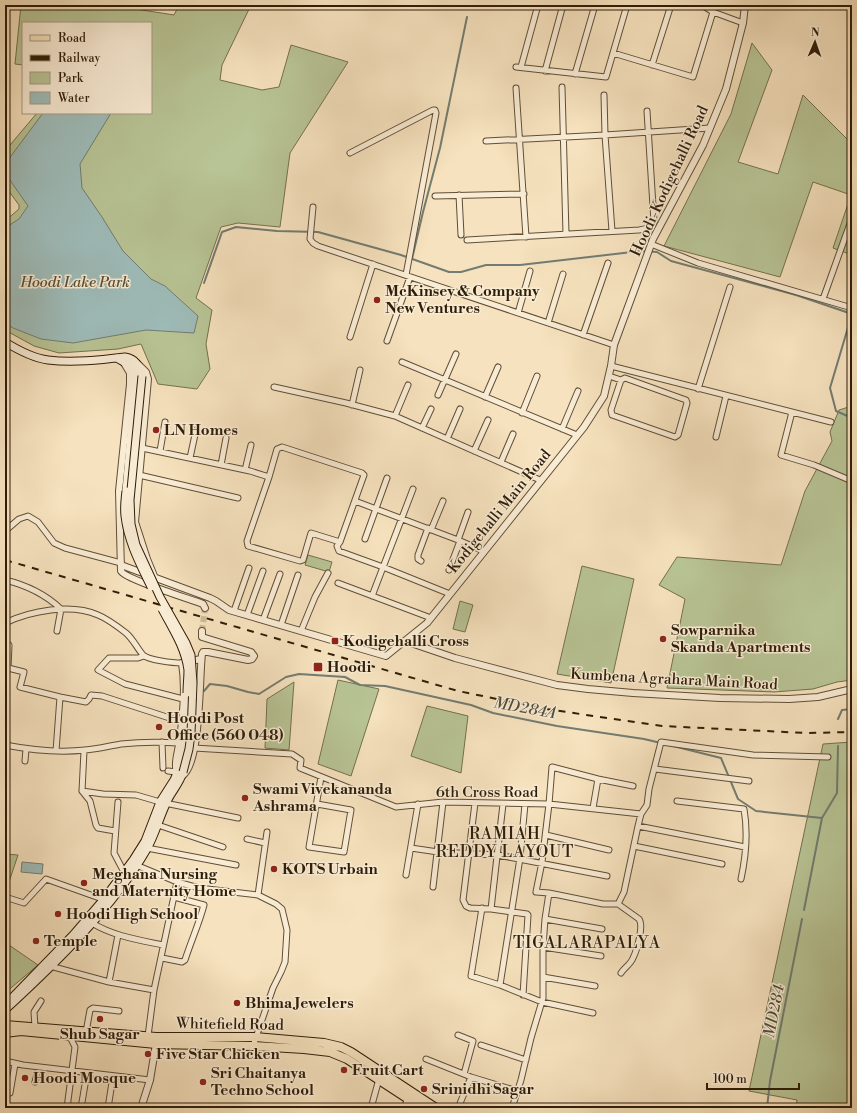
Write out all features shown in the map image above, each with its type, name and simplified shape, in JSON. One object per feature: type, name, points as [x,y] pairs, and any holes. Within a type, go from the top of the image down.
[{"type":"main road","points":[[5,342],[20,350],[46,360],[123,361],[135,373],[136,384],[125,515],[128,534],[143,570],[182,646],[187,662],[188,672],[185,728],[179,773]]},
{"type":"main road","points":[[5,1005],[92,923],[145,841],[163,802],[179,773],[189,749],[193,683],[191,655],[186,643],[160,597],[136,545],[131,524],[130,500],[142,376],[139,365],[133,359],[125,357],[123,361]]},
{"type":"main road","points":[[5,1010],[106,901],[136,865],[147,848],[158,825],[163,802]]},
{"type":"main road","name":"Whitefield Road","points":[[5,1025],[148,1036],[255,1037],[312,1042],[339,1051],[350,1061],[422,1108]]},
{"type":"main road","name":"Whitefield Road","points":[[5,1033],[21,1031],[70,1037],[156,1044],[253,1046],[351,1052],[436,1108]]},
{"type":"street","points":[[538,5],[519,67],[606,77],[625,5]]},
{"type":"street","points":[[545,71],[563,5]]},
{"type":"street","points":[[575,74],[595,5]]},
{"type":"street","points":[[652,66],[671,5]]},
{"type":"street","points":[[702,5],[713,12],[743,23]]},
{"type":"street","name":"Hoodi-Kodigehalli Road","points":[[611,366],[614,345],[653,239],[703,145],[726,89],[743,23],[745,5]]},
{"type":"street","points":[[613,52],[652,66],[692,77],[713,12]]},
{"type":"street","points":[[516,88],[526,237]]},
{"type":"street","points":[[562,88],[566,234]]},
{"type":"street","points":[[604,95],[605,135],[612,231]]},
{"type":"street","points":[[350,153],[435,110],[436,113],[410,251],[408,276],[387,341]]},
{"type":"street","points":[[467,240],[647,229],[654,222],[648,111]]},
{"type":"street","points":[[486,141],[710,128]]},
{"type":"street","points":[[435,196],[524,194]]},
{"type":"street","points":[[459,196],[461,235]]},
{"type":"street","points":[[313,207],[310,236],[313,243],[318,246],[614,345]]},
{"type":"street","points":[[823,299],[852,218]]},
{"type":"street","points":[[649,249],[852,308]]},
{"type":"street","points":[[583,335],[608,263]]},
{"type":"street","points":[[350,337],[374,264]]},
{"type":"street","points":[[518,313],[530,271]]},
{"type":"street","points":[[548,323],[563,274]]},
{"type":"street","points":[[698,388],[730,287]]},
{"type":"street","points":[[438,395],[456,354]]},
{"type":"street","points":[[123,361],[130,373],[130,384],[119,491],[122,574],[203,604],[206,608]]},
{"type":"street","points":[[402,362],[485,398],[577,435]]},
{"type":"street","points":[[139,365],[146,372],[148,379],[135,522],[140,541],[155,578]]},
{"type":"street","points":[[611,366],[831,422]]},
{"type":"street","name":"Kodigehalli Main Road","points":[[301,631],[386,656],[427,623],[577,435],[604,396],[611,366]]},
{"type":"street","points":[[485,398],[498,367]]},
{"type":"street","points":[[352,405],[360,370]]},
{"type":"street","points":[[522,413],[537,376]]},
{"type":"street","points":[[609,376],[622,380],[625,378],[686,400],[687,403],[678,435],[675,437],[612,415],[611,410],[622,380]]},
{"type":"street","points":[[395,416],[408,385]]},
{"type":"street","points":[[274,387],[395,416],[540,480]]},
{"type":"street","points":[[562,430],[578,391]]},
{"type":"street","points":[[716,437],[726,396]]},
{"type":"street","points":[[447,438],[460,408]]},
{"type":"street","points":[[422,428],[431,409]]},
{"type":"street","points":[[792,412],[781,455],[814,465],[852,481]]},
{"type":"street","points":[[474,451],[488,420]]},
{"type":"street","points":[[160,451],[165,422]]},
{"type":"street","points":[[190,458],[196,430]]},
{"type":"street","points":[[501,462],[513,434]]},
{"type":"street","points":[[221,465],[226,438]]},
{"type":"street","points":[[245,470],[250,445]]},
{"type":"street","points":[[340,542],[311,533],[303,560],[300,561],[248,546],[247,541],[277,449],[282,447],[364,473],[340,542],[337,546],[339,551],[450,594]]},
{"type":"street","points":[[142,448],[245,470],[269,477]]},
{"type":"street","points":[[139,475],[238,498]]},
{"type":"street","points":[[365,539],[387,478]]},
{"type":"street","points":[[372,596],[413,489]]},
{"type":"street","points":[[355,501],[459,540],[483,552]]},
{"type":"street","points":[[421,561],[418,559],[418,555],[442,501]]},
{"type":"street","points":[[448,570],[468,512]]},
{"type":"street","points":[[5,531],[19,519],[28,516],[38,522],[54,543],[65,548],[121,566],[216,600],[234,612],[301,631],[328,573]]},
{"type":"street","points":[[120,545],[140,541]]},
{"type":"street","points":[[234,612],[249,568]]},
{"type":"street","points":[[247,615],[263,571]]},
{"type":"street","points":[[263,620],[280,574]]},
{"type":"street","points":[[281,625],[298,575]]},
{"type":"street","points":[[5,580],[17,583],[49,598],[60,609]]},
{"type":"street","points":[[338,583],[431,618]]},
{"type":"street","points":[[57,631],[60,609]]},
{"type":"street","points":[[5,623],[42,611],[60,609],[97,614],[114,624],[130,637],[144,656]]},
{"type":"street","points":[[168,771],[186,773],[194,748],[201,686],[201,659],[204,652],[248,660],[252,659],[254,656],[251,652],[202,636],[202,631]]},
{"type":"street","name":"Kumbena Agrahara Main Road","points":[[405,641],[456,658],[556,685],[588,689],[720,698],[789,699],[818,697],[852,689]]},
{"type":"street","points":[[5,644],[9,645],[8,668],[24,672],[20,687],[86,702],[91,695],[102,696],[182,722]]},
{"type":"street","points":[[183,699],[125,684],[98,670],[109,658],[138,658],[144,656],[173,663],[182,663],[201,659]]},
{"type":"street","points":[[179,773],[175,766],[182,722],[184,675],[182,663]]},
{"type":"street","points":[[56,751],[60,697]]},
{"type":"street","points":[[5,711],[5,724]]},
{"type":"street","points":[[5,745],[26,749],[84,751],[122,744],[162,742],[179,743]]},
{"type":"street","points":[[162,742],[163,768]]},
{"type":"street","points":[[618,904],[624,892],[638,826],[641,814],[647,805],[649,788],[661,742],[753,754],[828,757]]},
{"type":"street","name":"6th Cross Road","points":[[194,748],[292,754],[301,760],[300,768],[396,807],[443,802],[550,804],[542,862],[536,892],[549,893]]},
{"type":"street","points":[[25,761],[26,749]]},
{"type":"street","points":[[84,751],[82,791],[90,801],[98,828],[115,831]]},
{"type":"street","points":[[633,786],[552,767],[550,804],[641,814]]},
{"type":"street","points":[[655,769],[749,781]]},
{"type":"street","points":[[316,804],[351,810],[344,852],[310,846],[316,804],[321,777]]},
{"type":"street","points":[[593,808],[598,779]]},
{"type":"street","points":[[82,791],[102,794],[136,795],[238,818]]},
{"type":"street","points":[[677,801],[744,809],[746,824],[746,847],[741,879]]},
{"type":"street","points":[[118,802],[114,853],[124,872]]},
{"type":"street","points":[[433,887],[443,802]]},
{"type":"street","points":[[475,803],[463,900],[466,906],[470,908],[511,911],[527,914],[529,917],[523,995]]},
{"type":"street","points":[[406,875],[418,804]]},
{"type":"street","points":[[491,909],[503,804]]},
{"type":"street","points":[[500,985],[520,858],[525,804]]},
{"type":"street","points":[[158,825],[223,847]]},
{"type":"street","points":[[638,826],[746,847]]},
{"type":"street","points":[[258,895],[267,832]]},
{"type":"street","points":[[546,835],[609,850]]},
{"type":"street","points":[[246,839],[265,843]]},
{"type":"street","points":[[634,846],[722,864]]},
{"type":"street","points":[[147,848],[236,865]]},
{"type":"street","points":[[411,848],[438,852],[498,855],[520,858],[607,876]]},
{"type":"street","points":[[136,865],[177,882],[199,888],[258,895],[276,904],[282,909],[287,930],[285,962],[273,988],[253,1046]]},
{"type":"street","points":[[5,897],[24,903],[46,879],[106,901]]},
{"type":"street","points":[[148,1036],[154,990],[177,882]]},
{"type":"street","points":[[512,1108],[543,998],[543,947],[549,893],[603,904],[618,904],[636,916],[641,922],[640,936],[633,959],[620,973]]},
{"type":"street","points":[[162,958],[182,962],[185,960],[194,934],[199,925],[204,905],[174,897]]},
{"type":"street","points":[[482,908],[471,976],[500,985],[542,1002],[593,1013]]},
{"type":"street","points":[[545,919],[602,929]]},
{"type":"street","points":[[92,923],[100,928],[118,934],[163,945]]},
{"type":"street","points":[[109,982],[118,934]]},
{"type":"street","points":[[543,947],[602,956]]},
{"type":"street","points":[[48,965],[109,982],[154,990]]},
{"type":"street","points":[[543,977],[595,986]]},
{"type":"street","points":[[35,1027],[34,1012],[41,1001]]},
{"type":"street","points":[[86,1032],[90,1010],[93,1008],[120,1011]]},
{"type":"street","points":[[458,1035],[473,1041],[464,1074]]},
{"type":"street","points":[[67,1108],[75,1047],[70,1037]]},
{"type":"street","points":[[141,1108],[150,1080],[156,1044]]},
{"type":"street","points":[[481,1045],[526,1060]]},
{"type":"street","points":[[426,1060],[471,1077],[517,1091]]},
{"type":"street","points":[[5,1061],[15,1064],[72,1072],[150,1080]]},
{"type":"street","points":[[10,1093],[15,1064]]},
{"type":"street","points":[[35,1082],[39,1067]]},
{"type":"street","points":[[82,1108],[87,1073]]},
{"type":"street","points":[[108,1108],[113,1076]]},
{"type":"street","points":[[458,1108],[471,1077]]},
{"type":"street","points":[[371,1108],[379,1079]]},
{"type":"street","points":[[404,1108],[408,1098]]},
{"type":"green space","points":[[21,5],[110,5],[174,15],[179,5],[251,5],[222,65],[220,80],[262,90],[279,87],[291,45],[348,62],[290,153],[280,227],[238,223],[221,227],[196,298],[212,310],[206,344],[210,369],[197,389],[158,384],[141,344],[118,349],[59,353],[34,346],[5,330],[5,221],[19,209],[19,205],[5,186],[5,151],[36,114],[152,114],[152,22],[22,22],[22,65],[15,64]]},
{"type":"green space","points":[[752,43],[772,70],[738,162],[778,174],[803,95],[852,144],[852,255],[833,248],[851,195],[813,182],[780,277],[664,246],[731,114]]},
{"type":"green space","points":[[852,406],[852,680],[837,682],[813,689],[774,692],[667,688],[685,599],[659,585],[677,557],[781,565],[805,491],[832,441],[830,432],[839,410]]},
{"type":"green space","points":[[308,555],[332,562],[329,572],[305,565]]},
{"type":"green space","points":[[582,566],[634,579],[611,683],[557,674]]},
{"type":"green space","points":[[460,601],[473,605],[465,632],[453,629]]},
{"type":"green space","points":[[338,680],[379,689],[351,776],[318,764]]},
{"type":"green space","points":[[294,682],[289,750],[265,748],[267,699]]},
{"type":"green space","points":[[427,706],[468,716],[461,773],[411,756]]},
{"type":"green space","points":[[852,742],[852,1108],[796,1108],[797,1100],[749,1091],[823,744]]},
{"type":"green space","points":[[5,854],[18,855],[6,891],[5,891]]},
{"type":"green space","points":[[9,945],[38,965],[5,993],[5,949]]},
{"type":"water","name":"Hoodi Lake Park","points":[[42,114],[110,114],[80,164],[82,188],[123,251],[151,279],[165,286],[198,316],[194,333],[146,330],[73,343],[41,339],[13,328],[5,323],[5,228],[19,219],[28,206],[5,173],[5,164]]},
{"type":"water","points":[[22,862],[43,864],[42,874],[21,872]]},
{"type":"waterway","points":[[412,259],[440,148],[467,17]]},
{"type":"waterway","points":[[204,283],[222,232],[236,227],[277,231],[318,232],[401,255],[449,272],[461,272],[486,265],[520,265],[641,251],[657,252],[671,261],[796,295],[852,314],[830,388],[836,411],[852,418]]},
{"type":"waterway","name":"MD284A","points":[[204,691],[210,684],[227,686],[259,694],[286,677],[299,674],[345,677],[360,685],[385,686],[471,705],[493,713],[557,726],[644,739],[661,743]]},
{"type":"waterway","name":"MD284","points":[[838,719],[842,710],[852,709]]},
{"type":"waterway","name":"MD284A","points":[[669,745],[721,758],[738,799],[756,811],[822,818]]},
{"type":"waterway","name":"MD284","points":[[804,910],[822,818],[837,793],[838,746]]},
{"type":"waterway","name":"MD284","points":[[767,1108],[770,1081],[802,919]]},
{"type":"tunnel","points":[[202,631],[205,608]]},
{"type":"railway","points":[[5,560],[458,691],[546,709],[662,726],[806,733],[852,732]]},
{"type":"place","name":"McKinsey & Company New Ventures","points":[[377,300]]},
{"type":"place","name":"LN Homes","points":[[156,430]]},
{"type":"place","name":"Sowparnika Skanda Apartments","points":[[663,639]]},
{"type":"place","name":"Kodigehalli Cross","points":[[335,641]]},
{"type":"place","name":"Hoodi","points":[[318,667]]},
{"type":"place","name":"Hoodi Post Office (560 048)","points":[[159,727]]},
{"type":"place","name":"Swami Vivekananda Ashrama","points":[[245,798]]},
{"type":"place","name":"KOTS Urbain","points":[[274,869]]},
{"type":"place","name":"Meghana Nursing and Maternity Home","points":[[84,883]]},
{"type":"place","name":"Hoodi High School","points":[[58,914]]},
{"type":"place","name":"Temple","points":[[36,941]]},
{"type":"place","name":"Bhima Jewelers","points":[[237,1003]]},
{"type":"place","name":"Shub Sagar","points":[[100,1019]]},
{"type":"place","name":"Five Star Chicken","points":[[148,1054]]},
{"type":"place","name":"Fruit Cart","points":[[344,1070]]},
{"type":"place","name":"Hoodi Mosque","points":[[25,1078]]},
{"type":"place","name":"Sri Chaitanya Techno School","points":[[203,1082]]},
{"type":"place","name":"Srinidhi Sagar","points":[[424,1089]]},
{"type":"district","name":"RAMIAH REDDY LAYOUT","points":[[505,842]]},
{"type":"district","name":"TIGALARAPALYA","points":[[587,942]]}]
